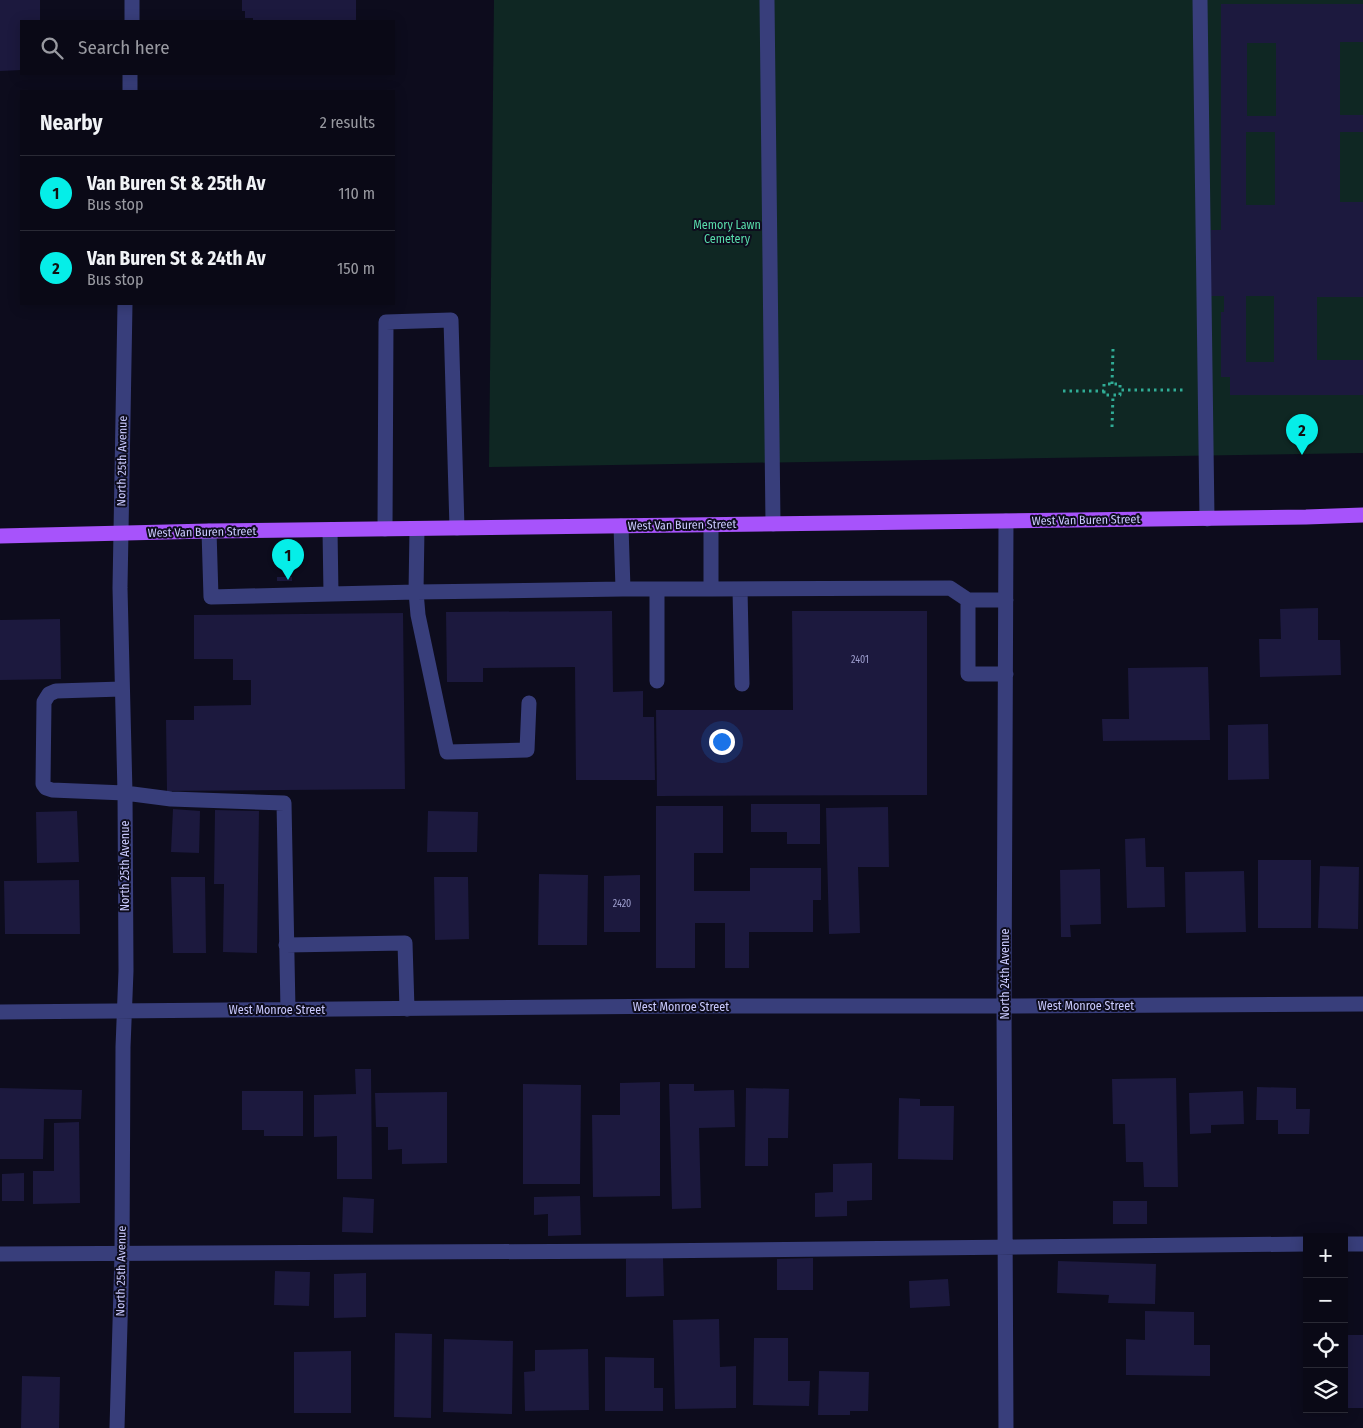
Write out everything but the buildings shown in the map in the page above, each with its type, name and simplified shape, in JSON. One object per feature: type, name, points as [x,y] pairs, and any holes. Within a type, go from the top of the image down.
[{"type":"main road","name":"West Van Buren Street","points":[[0,536],[209,531],[1363,515]]},
{"type":"street","points":[[132,0],[132,20]]},
{"type":"street","points":[[767,0],[773,524]]},
{"type":"street","points":[[1200,0],[1207,518]]},
{"type":"street","points":[[130,75],[130,90]]},
{"type":"street","name":"North 25th Avenue","points":[[117,1428],[122,1254],[124,1012],[125,793],[120,533],[125,305]]},
{"type":"street","points":[[385,529],[386,322],[451,320],[457,528]]},
{"type":"street","name":"North 24th Avenue","points":[[1006,521],[1004,1006],[1006,1428]]},
{"type":"street","points":[[711,525],[711,589]]},
{"type":"street","points":[[621,526],[623,589]]},
{"type":"street","points":[[417,529],[416,592],[418,615],[447,752],[528,750],[529,703]]},
{"type":"street","points":[[330,530],[331,594]]},
{"type":"street","points":[[209,531],[211,597],[623,589],[950,588],[968,600],[1006,600]]},
{"type":"street","points":[[657,589],[657,681]]},
{"type":"street","points":[[740,589],[742,684]]},
{"type":"street","points":[[968,600],[968,674],[1006,674]]},
{"type":"street","points":[[122,689],[56,691],[49,694],[44,702],[43,784],[46,788],[52,790],[125,793],[171,799],[284,803],[288,1010]]},
{"type":"street","points":[[286,945],[405,943],[407,1009]]},
{"type":"street","name":"West Monroe Street","points":[[0,1012],[692,1006],[1363,1004]]},
{"type":"street","points":[[0,1254],[1303,1244]]},
{"type":"street","points":[[1348,1244],[1363,1244]]},
{"type":"path","points":[[1112,384],[1113,349]]},
{"type":"path","points":[[1104,384],[1120,384],[1120,390],[1120,395],[1104,395],[1104,384]]},
{"type":"path","points":[[1120,390],[1204,390]]},
{"type":"path","points":[[1063,391],[1104,391]]},
{"type":"path","points":[[1112,427],[1113,395]]},
{"type":"green space","name":"Memory Lawn Cemetery","points":[[494,0],[1363,0],[1363,453],[489,467]]},
{"type":"place","name":"Van Buren St & 24th Av","points":[[1302,455]]},
{"type":"place","name":"Van Buren St & 25th Av","points":[[288,580]]}]
